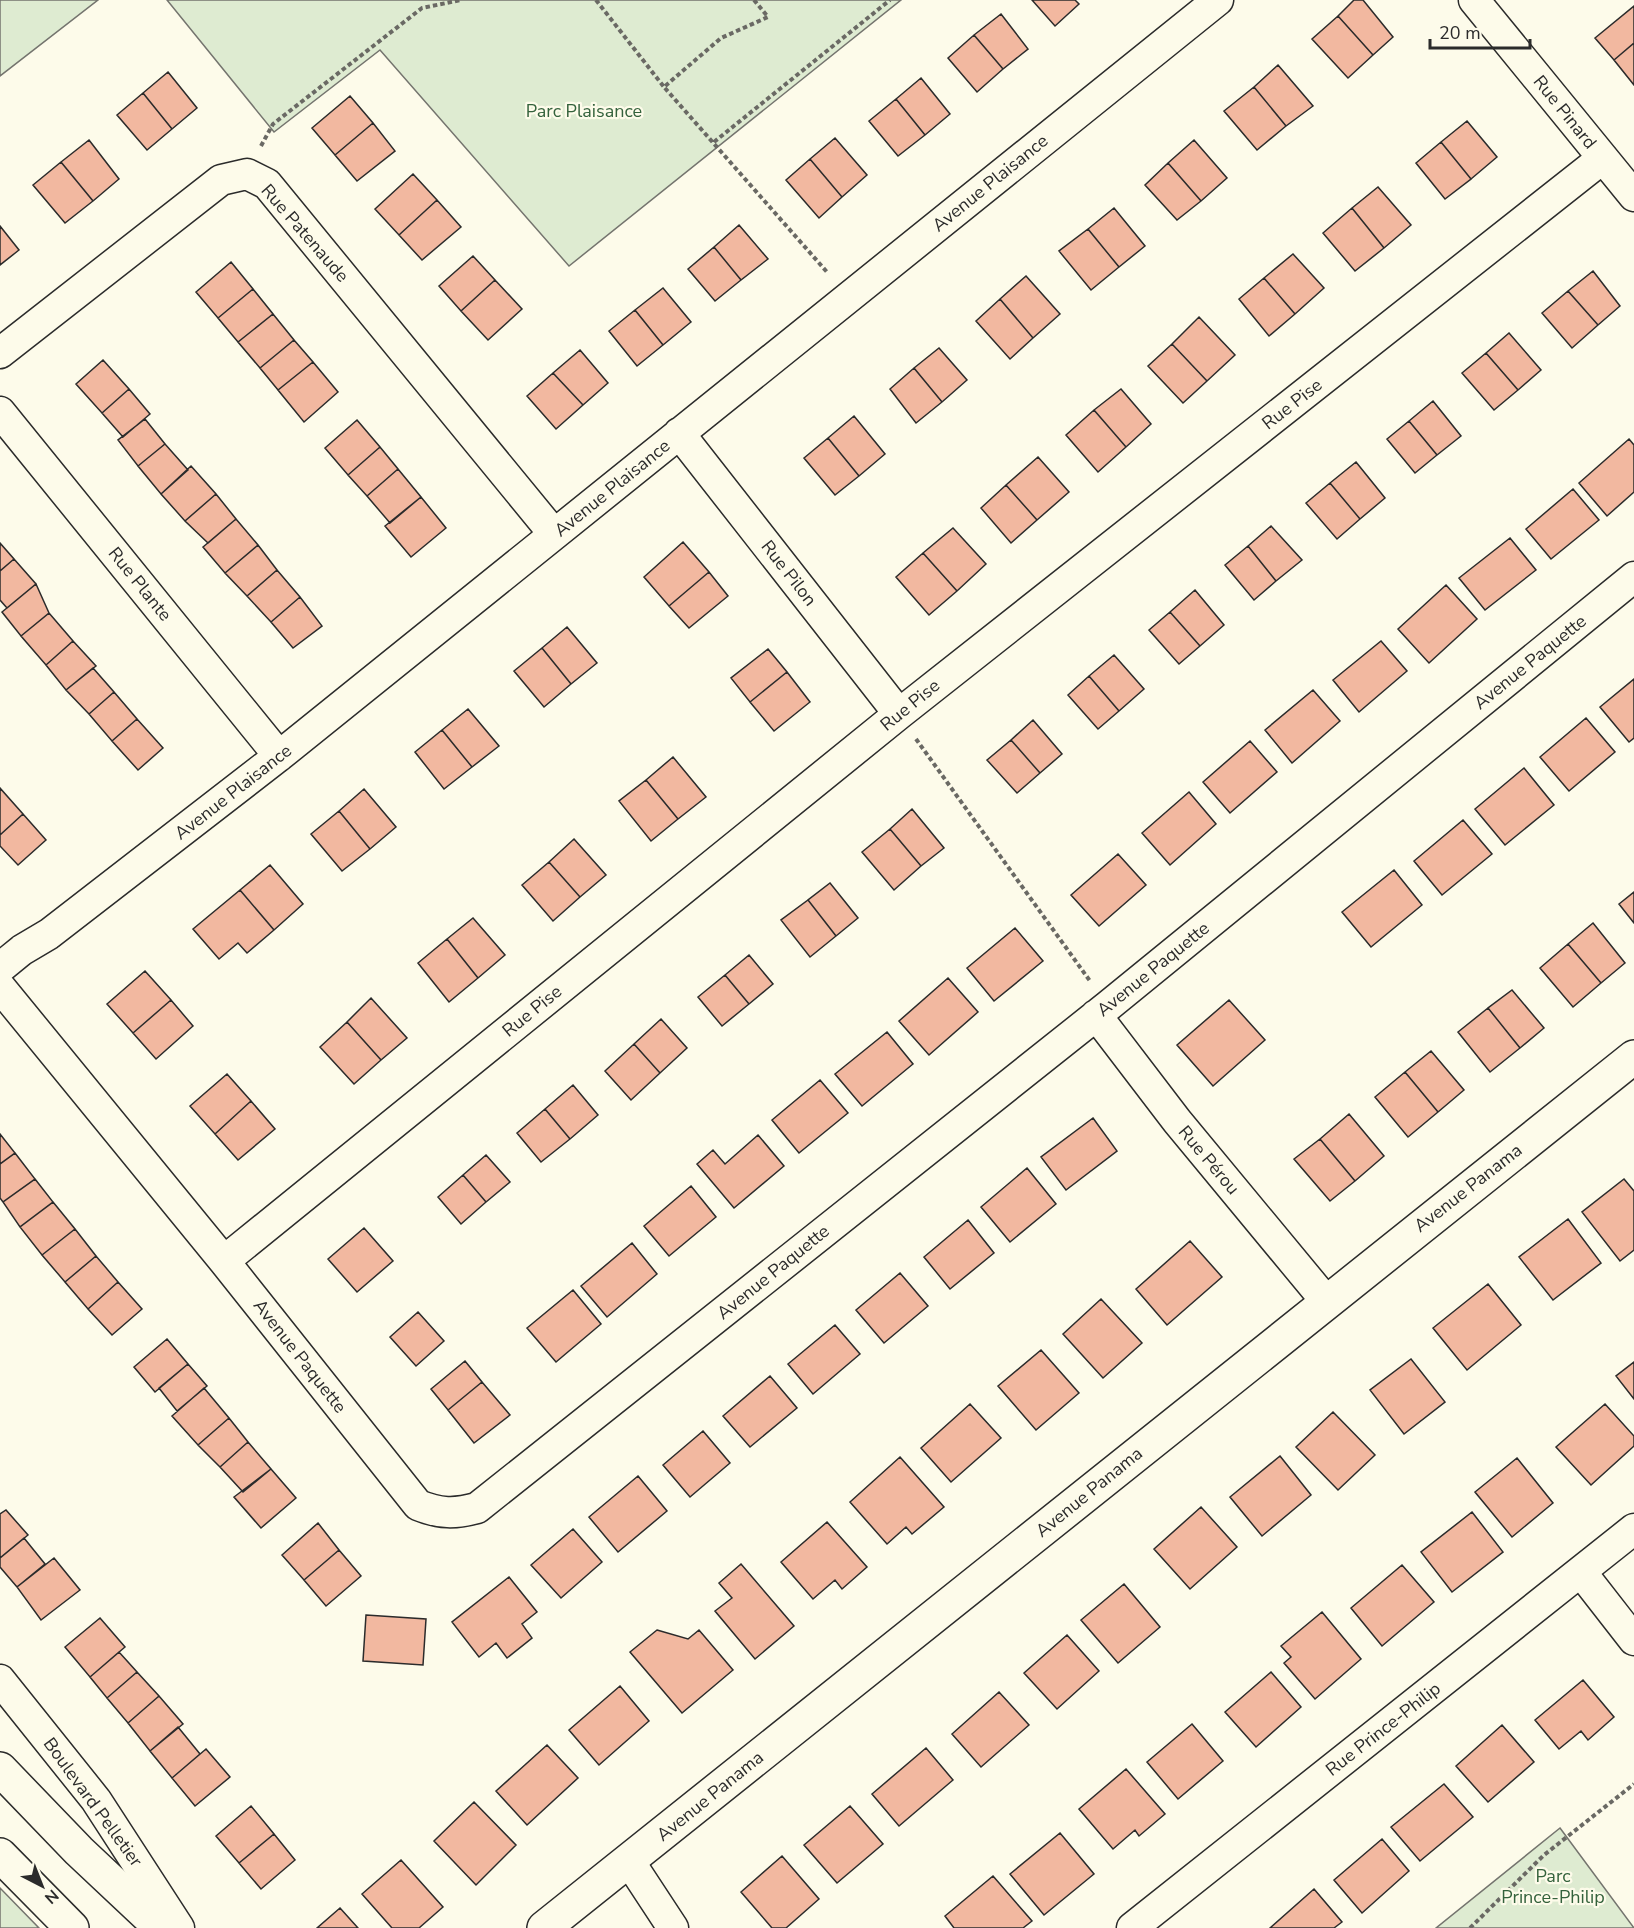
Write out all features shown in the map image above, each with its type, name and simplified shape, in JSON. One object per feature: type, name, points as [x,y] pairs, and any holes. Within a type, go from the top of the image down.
[{"type":"street","name":"Avenue Plaisance","points":[[0,968],[58,927],[279,756],[1218,0]]},
{"type":"street","name":"Rue Pinard","points":[[1474,0],[1634,196]]},
{"type":"street","name":"Rue Pise","points":[[224,1261],[899,714],[1603,158]]},
{"type":"street","name":"Rue Patenaude","points":[[0,353],[221,180],[247,174],[267,184],[554,534]]},
{"type":"street","name":"Rue Plante","points":[[0,412],[279,756]]},
{"type":"street","name":"Rue Pilon","points":[[679,434],[899,714]]},
{"type":"street","name":"Avenue Paquette","points":[[0,987],[224,1261],[418,1505],[436,1512],[455,1514],[477,1508],[1102,1011],[1634,578]]},
{"type":"street","name":"Rue Pérou","points":[[1102,1011],[1177,1121],[1326,1301]]},
{"type":"street","name":"Avenue Panama","points":[[544,1928],[1326,1301],[1632,1063]]},
{"type":"street","name":"Rue Prince-Philip","points":[[1132,1928],[1634,1529]]},
{"type":"street","points":[[1581,1572],[1634,1640]]},
{"type":"street","name":"Boulevard Pelletier","points":[[0,1680],[96,1800],[179,1928]]},
{"type":"street","name":"Boulevard Pelletier","points":[[0,1769],[79,1851],[161,1928]]},
{"type":"street","points":[[0,1854],[72,1928]]},
{"type":"street","points":[[629,1861],[673,1928]]},
{"type":"path","points":[[247,174],[273,124],[422,8],[461,0]]},
{"type":"path","points":[[596,0],[664,87],[827,272]]},
{"type":"path","points":[[664,87],[721,38],[768,17],[754,0]]},
{"type":"path","points":[[714,142],[890,0]]},
{"type":"path","points":[[899,714],[1102,1011]]},
{"type":"path","points":[[1470,1928],[1544,1855],[1634,1784]]},
{"type":"green space","points":[[0,0],[98,0],[0,76]]},
{"type":"green space","name":"Parc Plaisance","points":[[167,0],[901,0],[569,266],[380,50],[274,132]]},
{"type":"green space","name":"Parc Prince-Philip","points":[[1560,1828],[1634,1928],[1436,1928]]},
{"type":"green space","points":[[0,1888],[39,1928],[0,1928]]},
{"type":"building","points":[[1032,0],[1075,0],[1079,4],[1055,26]]},
{"type":"building","points":[[1354,0],[1363,0],[1393,37],[1373,55],[1338,16]]},
{"type":"building","points":[[1634,6],[1634,43],[1614,60],[1595,38]]},
{"type":"building","points":[[1001,14],[1028,49],[1003,69],[974,35]]},
{"type":"building","points":[[1338,16],[1373,55],[1348,78],[1312,39]]},
{"type":"building","points":[[974,35],[1003,69],[977,92],[948,58]]},
{"type":"building","points":[[1634,43],[1634,85],[1614,60]]},
{"type":"building","points":[[1278,65],[1313,106],[1286,126],[1254,87]]},
{"type":"building","points":[[168,72],[197,108],[172,129],[143,93]]},
{"type":"building","points":[[921,78],[950,114],[925,135],[896,99]]},
{"type":"building","points":[[1254,87],[1286,126],[1257,150],[1224,111]]},
{"type":"building","points":[[143,93],[172,129],[147,150],[117,115]]},
{"type":"building","points":[[350,96],[373,123],[335,155],[312,128]]},
{"type":"building","points":[[896,99],[925,135],[898,156],[869,121]]},
{"type":"building","points":[[1467,121],[1497,157],[1471,179],[1441,142]]},
{"type":"building","points":[[373,123],[395,151],[357,181],[335,155]]},
{"type":"building","points":[[835,138],[867,175],[842,197],[810,159]]},
{"type":"building","points":[[89,140],[119,179],[93,201],[61,162]]},
{"type":"building","points":[[1194,140],[1227,178],[1201,201],[1168,163]]},
{"type":"building","points":[[1441,142],[1471,179],[1445,199],[1416,163]]},
{"type":"building","points":[[810,159],[842,197],[819,218],[786,180]]},
{"type":"building","points":[[61,162],[93,201],[65,223],[33,185]]},
{"type":"building","points":[[1168,163],[1201,201],[1177,220],[1145,185]]},
{"type":"building","points":[[413,174],[437,200],[399,235],[375,209]]},
{"type":"building","points":[[1378,187],[1411,225],[1384,248],[1352,208]]},
{"type":"building","points":[[437,200],[461,227],[422,260],[399,235]]},
{"type":"building","points":[[1114,208],[1145,246],[1119,267],[1088,229]]},
{"type":"building","points":[[1352,208],[1384,248],[1355,271],[1323,233]]},
{"type":"building","points":[[739,225],[768,259],[741,280],[714,247]]},
{"type":"building","points":[[0,226],[19,250],[0,265]]},
{"type":"building","points":[[1088,229],[1119,267],[1091,290],[1059,251]]},
{"type":"building","points":[[714,247],[741,280],[715,301],[688,269]]},
{"type":"building","points":[[1293,254],[1324,288],[1295,314],[1264,278]]},
{"type":"building","points":[[473,256],[495,280],[461,311],[439,286]]},
{"type":"building","points":[[231,262],[253,289],[218,318],[196,292]]},
{"type":"building","points":[[1593,271],[1620,306],[1598,325],[1568,291]]},
{"type":"building","points":[[1026,276],[1060,314],[1033,338],[1000,299]]},
{"type":"building","points":[[1264,278],[1295,314],[1269,336],[1239,299]]},
{"type":"building","points":[[495,280],[522,309],[488,340],[461,311]]},
{"type":"building","points":[[663,288],[691,322],[663,345],[635,310]]},
{"type":"building","points":[[253,289],[273,314],[238,342],[218,318]]},
{"type":"building","points":[[1568,291],[1598,325],[1572,348],[1542,313]]},
{"type":"building","points":[[1000,299],[1033,338],[1010,359],[976,321]]},
{"type":"building","points":[[635,310],[663,345],[637,366],[609,331]]},
{"type":"building","points":[[273,314],[294,340],[260,368],[238,342]]},
{"type":"building","points":[[1199,317],[1235,355],[1207,381],[1172,344]]},
{"type":"building","points":[[1509,333],[1541,370],[1518,390],[1486,353]]},
{"type":"building","points":[[294,340],[313,362],[278,390],[260,368]]},
{"type":"building","points":[[1172,344],[1207,381],[1183,403],[1148,366]]},
{"type":"building","points":[[939,348],[967,380],[942,402],[914,368]]},
{"type":"building","points":[[580,350],[608,383],[583,405],[553,373]]},
{"type":"building","points":[[1486,353],[1518,390],[1494,410],[1462,373]]},
{"type":"building","points":[[103,360],[129,389],[102,413],[76,384]]},
{"type":"building","points":[[313,362],[338,392],[304,422],[278,390]]},
{"type":"building","points":[[914,368],[942,402],[916,423],[890,389]]},
{"type":"building","points":[[553,373],[583,405],[556,429],[527,396]]},
{"type":"building","points":[[129,389],[150,414],[123,437],[102,413]]},
{"type":"building","points":[[1121,389],[1151,424],[1126,447],[1094,410]]},
{"type":"building","points":[[1433,401],[1461,436],[1437,455],[1409,421]]},
{"type":"building","points":[[1094,410],[1126,447],[1098,472],[1066,435]]},
{"type":"building","points":[[854,416],[885,454],[859,476],[828,438]]},
{"type":"building","points":[[145,419],[165,444],[138,466],[118,440]]},
{"type":"building","points":[[357,420],[380,447],[348,475],[325,448]]},
{"type":"building","points":[[1409,421],[1437,455],[1415,473],[1387,439]]},
{"type":"building","points":[[828,438],[859,476],[835,495],[804,458]]},
{"type":"building","points":[[1629,439],[1634,445],[1634,492],[1607,516],[1579,483]]},
{"type":"building","points":[[165,444],[188,470],[161,494],[138,466]]},
{"type":"building","points":[[380,447],[398,469],[367,496],[348,475]]},
{"type":"building","points":[[1038,457],[1069,492],[1037,520],[1006,485]]},
{"type":"building","points":[[1356,462],[1385,498],[1360,519],[1330,483]]},
{"type":"building","points":[[191,466],[216,494],[185,521],[161,494]]},
{"type":"building","points":[[398,469],[421,497],[390,523],[367,496]]},
{"type":"building","points":[[1330,483],[1360,519],[1337,539],[1306,503]]},
{"type":"building","points":[[1006,485],[1037,520],[1011,543],[981,508]]},
{"type":"building","points":[[1573,489],[1599,520],[1551,559],[1526,529]]},
{"type":"building","points":[[216,494],[236,519],[208,543],[185,521]]},
{"type":"building","points":[[421,497],[446,528],[411,557],[385,526]]},
{"type":"building","points":[[236,519],[258,545],[225,573],[203,547]]},
{"type":"building","points":[[1271,526],[1302,560],[1276,581],[1248,546]]},
{"type":"building","points":[[953,528],[986,564],[957,591],[923,553]]},
{"type":"building","points":[[1510,538],[1536,570],[1485,610],[1459,578]]},
{"type":"building","points":[[683,542],[709,572],[669,606],[644,577]]},
{"type":"building","points":[[0,543],[14,559],[0,571]]},
{"type":"building","points":[[258,545],[277,570],[247,596],[225,573]]},
{"type":"building","points":[[1248,546],[1276,581],[1254,600],[1225,565]]},
{"type":"building","points":[[923,553],[957,591],[929,615],[896,577]]},
{"type":"building","points":[[14,559],[36,584],[7,608],[0,600],[0,571]]},
{"type":"building","points":[[277,570],[300,597],[271,622],[247,596]]},
{"type":"building","points":[[709,572],[728,596],[689,628],[669,606]]},
{"type":"building","points":[[36,584],[49,613],[21,636],[2,612]]},
{"type":"building","points":[[1446,585],[1477,619],[1429,663],[1398,629]]},
{"type":"building","points":[[1195,590],[1224,625],[1200,646],[1170,612]]},
{"type":"building","points":[[300,597],[322,626],[293,648],[271,622]]},
{"type":"building","points":[[1170,612],[1200,646],[1179,664],[1149,630]]},
{"type":"building","points":[[49,613],[73,641],[46,665],[21,636]]},
{"type":"building","points":[[567,627],[597,663],[571,684],[542,648]]},
{"type":"building","points":[[73,641],[96,666],[66,690],[46,665]]},
{"type":"building","points":[[1381,641],[1407,671],[1359,712],[1333,680]]},
{"type":"building","points":[[542,648],[571,684],[544,707],[514,671]]},
{"type":"building","points":[[768,649],[787,672],[750,702],[731,678]]},
{"type":"building","points":[[1114,655],[1144,689],[1119,711],[1089,676]]},
{"type":"building","points":[[93,668],[114,692],[89,714],[66,690]]},
{"type":"building","points":[[787,672],[810,702],[774,731],[750,702]]},
{"type":"building","points":[[1089,676],[1119,711],[1098,729],[1068,695]]},
{"type":"building","points":[[1634,679],[1634,738],[1629,742],[1600,707]]},
{"type":"building","points":[[1313,690],[1340,721],[1292,763],[1265,730]]},
{"type":"building","points":[[114,692],[137,719],[112,741],[89,714]]},
{"type":"building","points":[[468,709],[499,746],[472,767],[442,730]]},
{"type":"building","points":[[1586,718],[1615,752],[1569,791],[1540,757]]},
{"type":"building","points":[[137,719],[163,748],[138,770],[112,741]]},
{"type":"building","points":[[1033,720],[1062,754],[1040,773],[1011,740]]},
{"type":"building","points":[[442,730],[472,767],[444,789],[415,752]]},
{"type":"building","points":[[1011,740],[1040,773],[1017,793],[987,760]]},
{"type":"building","points":[[1250,741],[1277,772],[1230,813],[1203,782]]},
{"type":"building","points":[[673,757],[706,797],[678,819],[646,780]]},
{"type":"building","points":[[1524,768],[1554,805],[1505,845],[1475,809]]},
{"type":"building","points":[[646,780],[678,819],[651,841],[619,801]]},
{"type":"building","points":[[0,788],[23,814],[0,835]]},
{"type":"building","points":[[364,789],[396,827],[370,849],[339,811]]},
{"type":"building","points":[[1189,792],[1216,824],[1170,865],[1142,833]]},
{"type":"building","points":[[912,809],[944,848],[921,866],[890,829]]},
{"type":"building","points":[[339,811],[370,849],[342,871],[311,834]]},
{"type":"building","points":[[23,814],[46,840],[18,865],[0,846],[0,835]]},
{"type":"building","points":[[1463,820],[1492,854],[1442,895],[1414,861]]},
{"type":"building","points":[[890,829],[921,866],[894,890],[862,852]]},
{"type":"building","points":[[574,839],[606,875],[580,897],[549,862]]},
{"type":"building","points":[[1118,854],[1146,885],[1099,926],[1071,895]]},
{"type":"building","points":[[549,862],[580,897],[553,921],[522,885]]},
{"type":"building","points":[[270,865],[303,904],[274,930],[240,890]]},
{"type":"building","points":[[1394,870],[1422,905],[1371,947],[1342,912]]},
{"type":"building","points":[[830,883],[858,918],[836,936],[808,900]]},
{"type":"building","points":[[240,890],[274,930],[247,953],[238,943],[219,959],[193,929]]},
{"type":"building","points":[[1634,892],[1634,923],[1619,904]]},
{"type":"building","points":[[808,900],[836,936],[810,957],[781,920]]},
{"type":"building","points":[[473,918],[505,955],[478,978],[447,939]]},
{"type":"building","points":[[1593,923],[1625,963],[1601,983],[1568,944]]},
{"type":"building","points":[[1015,928],[1043,961],[994,1001],[967,968]]},
{"type":"building","points":[[447,939],[478,978],[449,1002],[418,963]]},
{"type":"building","points":[[1568,944],[1601,983],[1573,1007],[1540,968]]},
{"type":"building","points":[[749,955],[773,984],[749,1004],[725,975]]},
{"type":"building","points":[[145,971],[171,1000],[133,1033],[107,1004]]},
{"type":"building","points":[[725,975],[749,1004],[722,1026],[698,997]]},
{"type":"building","points":[[948,978],[978,1012],[929,1055],[899,1021]]},
{"type":"building","points":[[1512,990],[1544,1028],[1520,1048],[1488,1008]]},
{"type":"building","points":[[371,998],[407,1038],[381,1060],[347,1022]]},
{"type":"building","points":[[171,1000],[193,1026],[156,1059],[133,1033]]},
{"type":"building","points":[[1229,1000],[1265,1040],[1213,1086],[1177,1045]]},
{"type":"building","points":[[1488,1008],[1520,1048],[1490,1072],[1458,1032]]},
{"type":"building","points":[[661,1019],[687,1048],[660,1073],[634,1044]]},
{"type":"building","points":[[347,1022],[381,1060],[354,1084],[320,1047]]},
{"type":"building","points":[[887,1032],[913,1064],[862,1106],[835,1074]]},
{"type":"building","points":[[634,1044],[660,1073],[631,1100],[605,1071]]},
{"type":"building","points":[[1431,1051],[1464,1090],[1438,1112],[1405,1072]]},
{"type":"building","points":[[1405,1072],[1438,1112],[1408,1137],[1375,1097]]},
{"type":"building","points":[[227,1074],[251,1101],[215,1134],[190,1106]]},
{"type":"building","points":[[820,1080],[848,1113],[799,1153],[772,1120]]},
{"type":"building","points":[[573,1085],[598,1115],[570,1139],[545,1109]]},
{"type":"building","points":[[251,1101],[275,1129],[238,1160],[215,1134]]},
{"type":"building","points":[[545,1109],[570,1139],[541,1162],[517,1133]]},
{"type":"building","points":[[1349,1114],[1384,1156],[1355,1181],[1320,1139]]},
{"type":"building","points":[[1093,1118],[1117,1151],[1066,1190],[1041,1157]]},
{"type":"building","points":[[0,1134],[15,1153],[0,1164]]},
{"type":"building","points":[[758,1135],[784,1166],[734,1208],[697,1164],[713,1150],[725,1164]]},
{"type":"building","points":[[1320,1139],[1355,1181],[1330,1201],[1294,1159]]},
{"type":"building","points":[[15,1153],[35,1179],[3,1202],[0,1198],[0,1164]]},
{"type":"building","points":[[486,1155],[510,1182],[486,1202],[463,1175]]},
{"type":"building","points":[[1027,1168],[1056,1204],[1010,1242],[981,1207]]},
{"type":"building","points":[[463,1175],[486,1202],[461,1224],[438,1197]]},
{"type":"building","points":[[35,1179],[53,1202],[20,1227],[3,1202]]},
{"type":"building","points":[[1624,1179],[1634,1191],[1634,1250],[1620,1261],[1582,1212]]},
{"type":"building","points":[[691,1186],[716,1217],[669,1256],[644,1226]]},
{"type":"building","points":[[53,1202],[75,1229],[42,1255],[20,1227]]},
{"type":"building","points":[[1568,1219],[1601,1263],[1553,1300],[1519,1257]]},
{"type":"building","points":[[968,1220],[994,1253],[950,1289],[924,1257]]},
{"type":"building","points":[[364,1228],[393,1261],[357,1292],[328,1259]]},
{"type":"building","points":[[75,1229],[96,1256],[65,1282],[42,1255]]},
{"type":"building","points":[[1190,1241],[1222,1277],[1167,1325],[1136,1289]]},
{"type":"building","points":[[632,1243],[657,1274],[607,1317],[581,1286]]},
{"type":"building","points":[[96,1256],[118,1282],[88,1309],[65,1282]]},
{"type":"building","points":[[900,1273],[928,1306],[884,1343],[856,1310]]},
{"type":"building","points":[[118,1282],[142,1309],[112,1335],[88,1309]]},
{"type":"building","points":[[1488,1284],[1521,1325],[1467,1370],[1433,1328]]},
{"type":"building","points":[[573,1290],[601,1324],[556,1362],[527,1328]]},
{"type":"building","points":[[1101,1299],[1142,1343],[1103,1378],[1063,1334]]},
{"type":"building","points":[[418,1312],[444,1341],[416,1366],[390,1337]]},
{"type":"building","points":[[835,1325],[860,1354],[813,1394],[788,1364]]},
{"type":"building","points":[[167,1339],[188,1364],[155,1392],[134,1367]]},
{"type":"building","points":[[1041,1350],[1079,1393],[1036,1430],[998,1386]]},
{"type":"building","points":[[1411,1359],[1445,1402],[1404,1434],[1370,1390]]},
{"type":"building","points":[[465,1361],[482,1382],[448,1410],[431,1389]]},
{"type":"building","points":[[1634,1362],[1634,1399],[1616,1376]]},
{"type":"building","points":[[188,1364],[207,1386],[177,1411],[159,1388]]},
{"type":"building","points":[[770,1376],[797,1408],[750,1447],[723,1416]]},
{"type":"building","points":[[482,1382],[510,1415],[474,1443],[448,1410]]},
{"type":"building","points":[[204,1388],[229,1418],[198,1445],[172,1416]]},
{"type":"building","points":[[970,1404],[1001,1438],[951,1482],[921,1448]]},
{"type":"building","points":[[1605,1404],[1634,1436],[1634,1446],[1591,1485],[1556,1447]]},
{"type":"building","points":[[1333,1412],[1375,1455],[1338,1490],[1296,1447]]},
{"type":"building","points":[[229,1418],[248,1442],[220,1467],[198,1445]]},
{"type":"building","points":[[703,1431],[730,1463],[690,1497],[663,1465]]},
{"type":"building","points":[[248,1442],[271,1469],[243,1492],[220,1467]]},
{"type":"building","points":[[1280,1456],[1311,1495],[1262,1536],[1230,1497]]},
{"type":"building","points":[[900,1457],[944,1507],[912,1534],[906,1527],[887,1544],[850,1502]]},
{"type":"building","points":[[1517,1458],[1553,1503],[1512,1537],[1475,1492]]},
{"type":"building","points":[[271,1469],[296,1498],[261,1528],[234,1497]]},
{"type":"building","points":[[638,1476],[667,1511],[618,1552],[589,1517]]},
{"type":"building","points":[[1201,1507],[1237,1547],[1190,1589],[1154,1549]]},
{"type":"building","points":[[6,1510],[28,1535],[0,1558],[0,1514]]},
{"type":"building","points":[[1472,1512],[1503,1552],[1452,1592],[1421,1552]]},
{"type":"building","points":[[827,1522],[867,1567],[842,1589],[835,1580],[813,1599],[781,1562]]},
{"type":"building","points":[[318,1523],[339,1550],[304,1580],[282,1555]]},
{"type":"building","points":[[573,1529],[602,1562],[561,1598],[531,1565]]},
{"type":"building","points":[[24,1538],[45,1564],[17,1587],[0,1567],[0,1558]]},
{"type":"building","points":[[339,1550],[361,1576],[326,1606],[304,1580]]},
{"type":"building","points":[[54,1558],[80,1590],[41,1620],[17,1587]]},
{"type":"building","points":[[741,1564],[794,1626],[755,1659],[715,1611],[732,1598],[719,1583]]},
{"type":"building","points":[[1402,1565],[1434,1602],[1382,1646],[1351,1608]]},
{"type":"building","points":[[509,1577],[537,1612],[522,1624],[532,1638],[507,1658],[496,1643],[479,1657],[452,1622]]},
{"type":"building","points":[[1124,1584],[1160,1627],[1118,1663],[1081,1620]]},
{"type":"building","points":[[1322,1612],[1361,1659],[1315,1699],[1284,1663],[1291,1657],[1281,1646]]},
{"type":"building","points":[[366,1615],[426,1619],[423,1665],[363,1661]]},
{"type":"building","points":[[100,1618],[125,1647],[90,1677],[65,1647]]},
{"type":"building","points":[[657,1630],[688,1639],[699,1630],[733,1670],[682,1713],[630,1652]]},
{"type":"building","points":[[1067,1635],[1099,1671],[1057,1709],[1024,1673]]},
{"type":"building","points":[[119,1652],[137,1672],[107,1698],[90,1677]]},
{"type":"building","points":[[137,1672],[159,1696],[128,1723],[107,1698]]},
{"type":"building","points":[[1271,1672],[1301,1707],[1256,1747],[1225,1712]]},
{"type":"building","points":[[1583,1680],[1614,1717],[1588,1740],[1581,1731],[1559,1749],[1535,1720]]},
{"type":"building","points":[[620,1686],[649,1721],[599,1765],[569,1730]]},
{"type":"building","points":[[999,1692],[1029,1725],[981,1767],[952,1734]]},
{"type":"building","points":[[159,1696],[183,1724],[150,1751],[128,1723]]},
{"type":"building","points":[[1192,1724],[1223,1761],[1178,1799],[1147,1762]]},
{"type":"building","points":[[1502,1725],[1534,1762],[1488,1802],[1456,1766]]},
{"type":"building","points":[[178,1727],[200,1754],[172,1778],[150,1751]]},
{"type":"building","points":[[547,1745],[578,1778],[527,1825],[496,1791]]},
{"type":"building","points":[[926,1748],[953,1780],[899,1826],[872,1794]]},
{"type":"building","points":[[206,1749],[230,1777],[195,1806],[172,1778]]},
{"type":"building","points":[[1126,1769],[1165,1814],[1139,1836],[1135,1830],[1113,1849],[1079,1809]]},
{"type":"building","points":[[1444,1784],[1473,1817],[1420,1861],[1391,1827]]},
{"type":"building","points":[[474,1802],[516,1845],[476,1885],[434,1841]]},
{"type":"building","points":[[251,1806],[274,1834],[239,1863],[216,1836]]},
{"type":"building","points":[[850,1806],[883,1844],[837,1883],[804,1845]]},
{"type":"building","points":[[1060,1833],[1094,1874],[1044,1915],[1010,1874]]},
{"type":"building","points":[[274,1834],[295,1860],[261,1889],[239,1863]]},
{"type":"building","points":[[1382,1839],[1409,1871],[1362,1913],[1334,1880]]},
{"type":"building","points":[[782,1856],[819,1899],[786,1928],[772,1928],[741,1892]]},
{"type":"building","points":[[401,1860],[443,1907],[419,1928],[392,1928],[362,1894]]},
{"type":"building","points":[[993,1876],[1032,1921],[1023,1928],[954,1928],[945,1916]]},
{"type":"building","points":[[1314,1889],[1342,1922],[1334,1928],[1270,1928]]},
{"type":"building","points":[[340,1908],[358,1928],[317,1928]]}]
